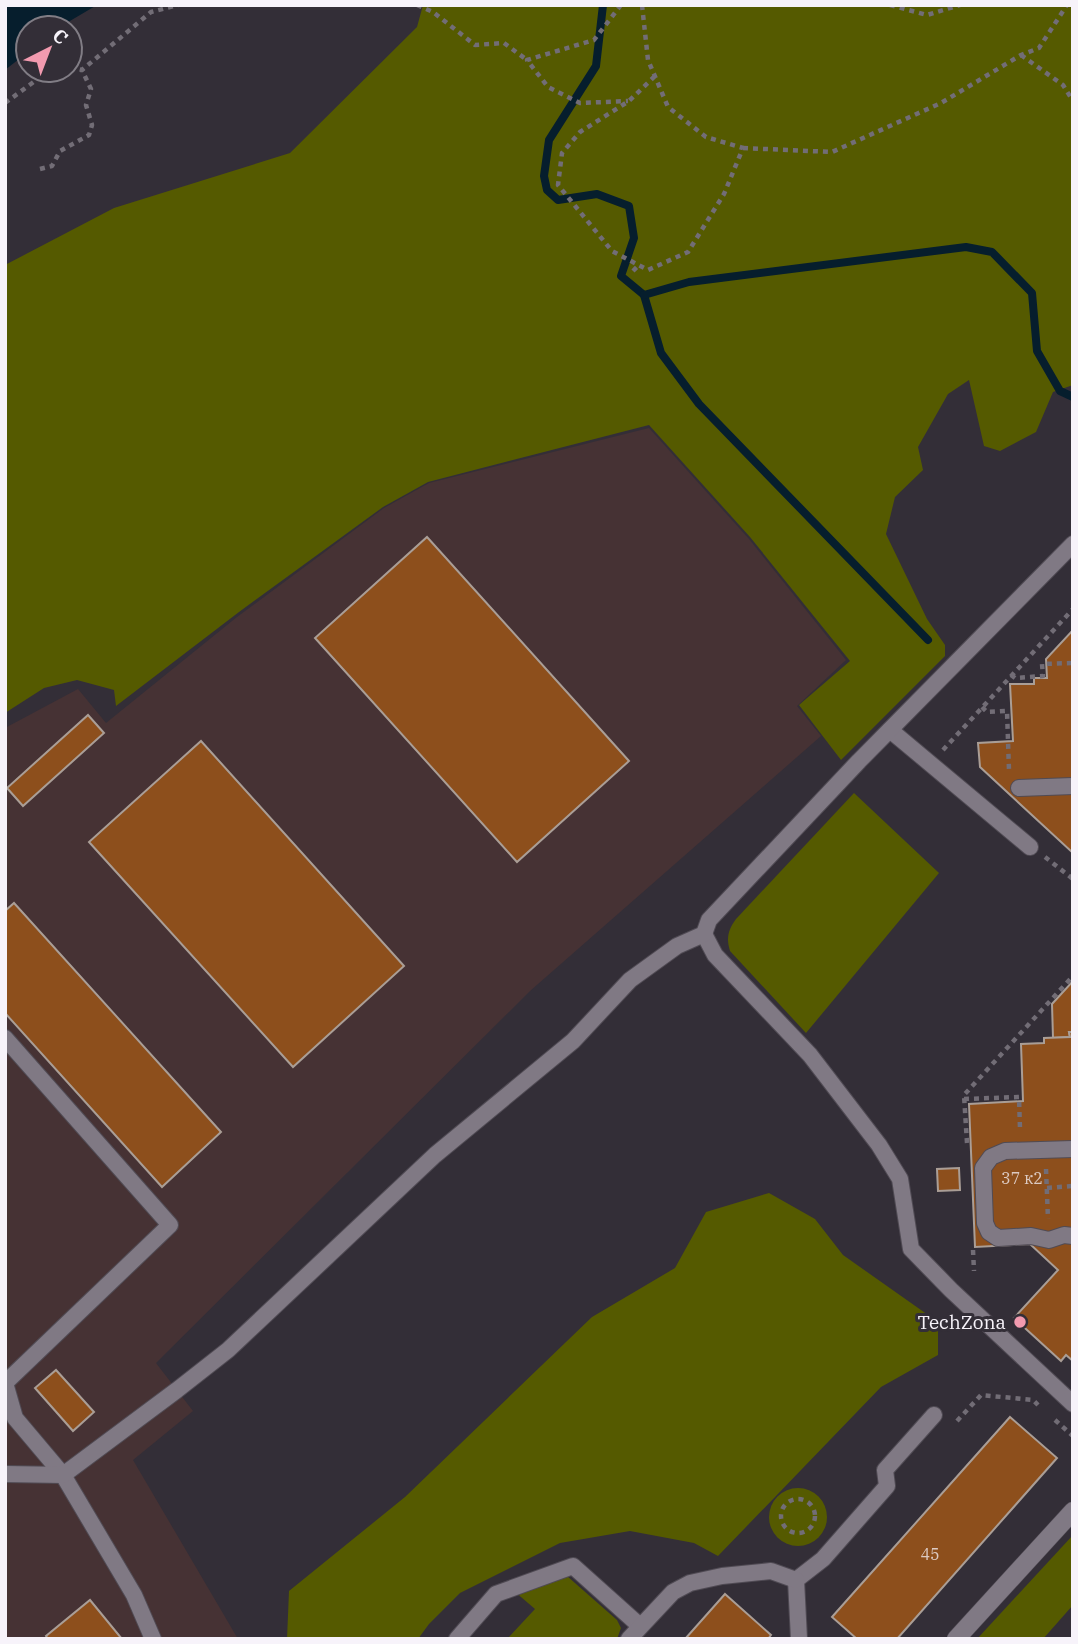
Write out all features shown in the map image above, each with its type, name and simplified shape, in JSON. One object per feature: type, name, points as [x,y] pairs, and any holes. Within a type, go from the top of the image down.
[{"type":"street","points":[[956,1639],[1073,1511]]},
{"type":"lane","points":[[5,1474],[63,1475],[228,1350],[435,1155],[573,1041],[630,980],[677,946],[704,934],[709,920],[890,730],[1070,551]]},
{"type":"lane","points":[[890,730],[1030,847]]},
{"type":"lane","points":[[1019,788],[1073,786]]},
{"type":"lane","points":[[704,934],[715,955],[810,1055],[879,1145],[900,1179],[911,1249],[1073,1404]]},
{"type":"lane","points":[[5,1038],[170,1225],[5,1383],[15,1418],[63,1475],[134,1595],[153,1639]]},
{"type":"lane","points":[[1073,1149],[1005,1151],[991,1157],[984,1168],[985,1223],[989,1232],[998,1238],[1031,1236],[1049,1240],[1064,1235],[1073,1236]]},
{"type":"lane","points":[[796,1580],[823,1559],[887,1486],[885,1470],[934,1415]]},
{"type":"lane","points":[[457,1639],[496,1594],[573,1566],[635,1633],[673,1592],[690,1583],[722,1576],[771,1571],[796,1580]]},
{"type":"lane","points":[[796,1580],[799,1639]]},
{"type":"path","points":[[84,68],[151,12],[178,5]]},
{"type":"path","points":[[417,5],[433,12],[475,45],[504,43],[527,60],[548,87],[580,103],[629,101]]},
{"type":"path","points":[[527,60],[594,40],[621,5]]},
{"type":"path","points":[[642,5],[648,60],[668,107],[706,137],[743,148],[832,152],[941,103],[1021,55],[1039,48],[1068,5]]},
{"type":"path","points":[[890,5],[927,15],[960,5]]},
{"type":"path","points":[[1021,55],[1063,85],[1073,101]]},
{"type":"path","points":[[40,169],[52,166],[60,151],[89,135],[92,125],[86,105],[92,89],[84,74]]},
{"type":"path","points":[[655,76],[629,101],[580,132],[562,153],[558,185],[612,251],[648,270],[688,252],[724,194],[743,148]]},
{"type":"path","points":[[5,103],[31,84]]},
{"type":"path","points":[[633,271],[639,265]]},
{"type":"path","points":[[930,763],[1073,609]]},
{"type":"path","points":[[1011,675],[1015,678],[1043,676],[1042,664],[1073,663]]},
{"type":"path","points":[[982,707],[987,712],[1007,711],[1009,741]]},
{"type":"path","points":[[1030,847],[1073,879]]},
{"type":"path","points":[[967,1143],[964,1095],[1073,976]]},
{"type":"path","points":[[964,1099],[1019,1097],[1022,1167],[1046,1166],[1049,1240]]},
{"type":"path","points":[[1046,1188],[1073,1186]]},
{"type":"path","points":[[973,1250],[974,1271]]},
{"type":"path","points":[[957,1421],[981,1395],[1033,1400],[1043,1409]]},
{"type":"path","points":[[1053,1418],[1073,1436]]},
{"type":"path","points":[[792,1500],[809,1502],[815,1510],[816,1519],[812,1527],[805,1532],[796,1534],[782,1523],[781,1514],[792,1500]]},
{"type":"shaded area","points":[[423,5],[1073,5],[1073,385],[1053,392],[1036,432],[1000,451],[984,446],[969,380],[948,394],[918,447],[923,470],[895,497],[886,534],[927,619],[945,645],[945,656],[841,760],[799,705],[850,661],[750,537],[649,425],[428,482],[383,507],[116,706],[114,690],[77,680],[44,688],[5,713],[5,265],[114,208],[290,153],[417,27]]},
{"type":"shaded area","points":[[649,428],[749,539],[846,660],[797,706],[821,736],[530,991],[156,1363],[193,1411],[133,1460],[238,1639],[5,1639],[5,728],[78,689],[106,723],[237,617],[384,508],[429,483]]},
{"type":"shaded area","points":[[854,793],[939,873],[806,1033],[730,951],[728,934],[736,919]]},
{"type":"shaded area","points":[[769,1193],[815,1219],[843,1255],[938,1322],[938,1355],[881,1387],[718,1556],[694,1543],[630,1531],[560,1543],[460,1593],[418,1639],[287,1639],[289,1591],[405,1497],[592,1317],[675,1268],[706,1212]]},
{"type":"shaded area","points":[[798,1488],[809,1490],[822,1501],[827,1517],[825,1528],[814,1541],[798,1546],[787,1544],[774,1533],[769,1517],[771,1506],[782,1493]]},
{"type":"shaded area","points":[[1073,1535],[1073,1605],[1043,1639],[977,1639]]},
{"type":"shaded area","points":[[567,1576],[617,1620],[621,1628],[617,1639],[507,1639],[535,1609],[514,1591]]},
{"type":"water","points":[[5,5],[97,5],[82,14],[14,14],[14,63],[5,70]]},
{"type":"building","points":[[427,537],[629,761],[517,862],[315,638]]},
{"type":"building","points":[[1073,630],[1073,853],[980,767],[978,743],[1013,741],[1010,684],[1034,684],[1034,678],[1047,678],[1046,659]]},
{"type":"building","points":[[88,715],[104,733],[23,806],[7,788]]},
{"type":"building","points":[[201,741],[404,966],[293,1067],[89,842]]},
{"type":"building","points":[[14,903],[221,1132],[162,1187],[5,1013],[5,911]]},
{"type":"building","points":[[1073,981],[1073,1032],[1069,1032],[1070,1037],[1053,1038],[1052,1004]]},
{"type":"building","points":[[1069,1032],[1073,1032],[1073,1361],[1066,1355],[1061,1361],[1014,1318],[1058,1270],[1030,1244],[975,1247],[969,1104],[1023,1101],[1021,1044],[1044,1043],[1044,1038],[1070,1037]]},
{"type":"building","points":[[959,1168],[960,1190],[938,1191],[937,1169]]},
{"type":"building","points":[[56,1370],[94,1412],[73,1431],[35,1388]]},
{"type":"building","points":[[1010,1417],[1057,1458],[897,1639],[857,1639],[832,1617]]},
{"type":"building","points":[[725,1594],[771,1635],[768,1639],[685,1639]]},
{"type":"building","points":[[90,1600],[122,1639],[48,1639],[46,1636]]},
{"type":"waterway","points":[[603,5],[596,66],[549,140],[544,176],[547,190],[558,200],[597,194],[629,206],[634,238],[621,276],[644,295],[661,353],[699,404],[928,640]]},
{"type":"waterway","points":[[644,295],[689,282],[966,247],[992,252],[1032,293],[1037,351],[1060,391],[1073,397]]},
{"type":"place","name":"TechZona","points":[[1020,1322]]}]
